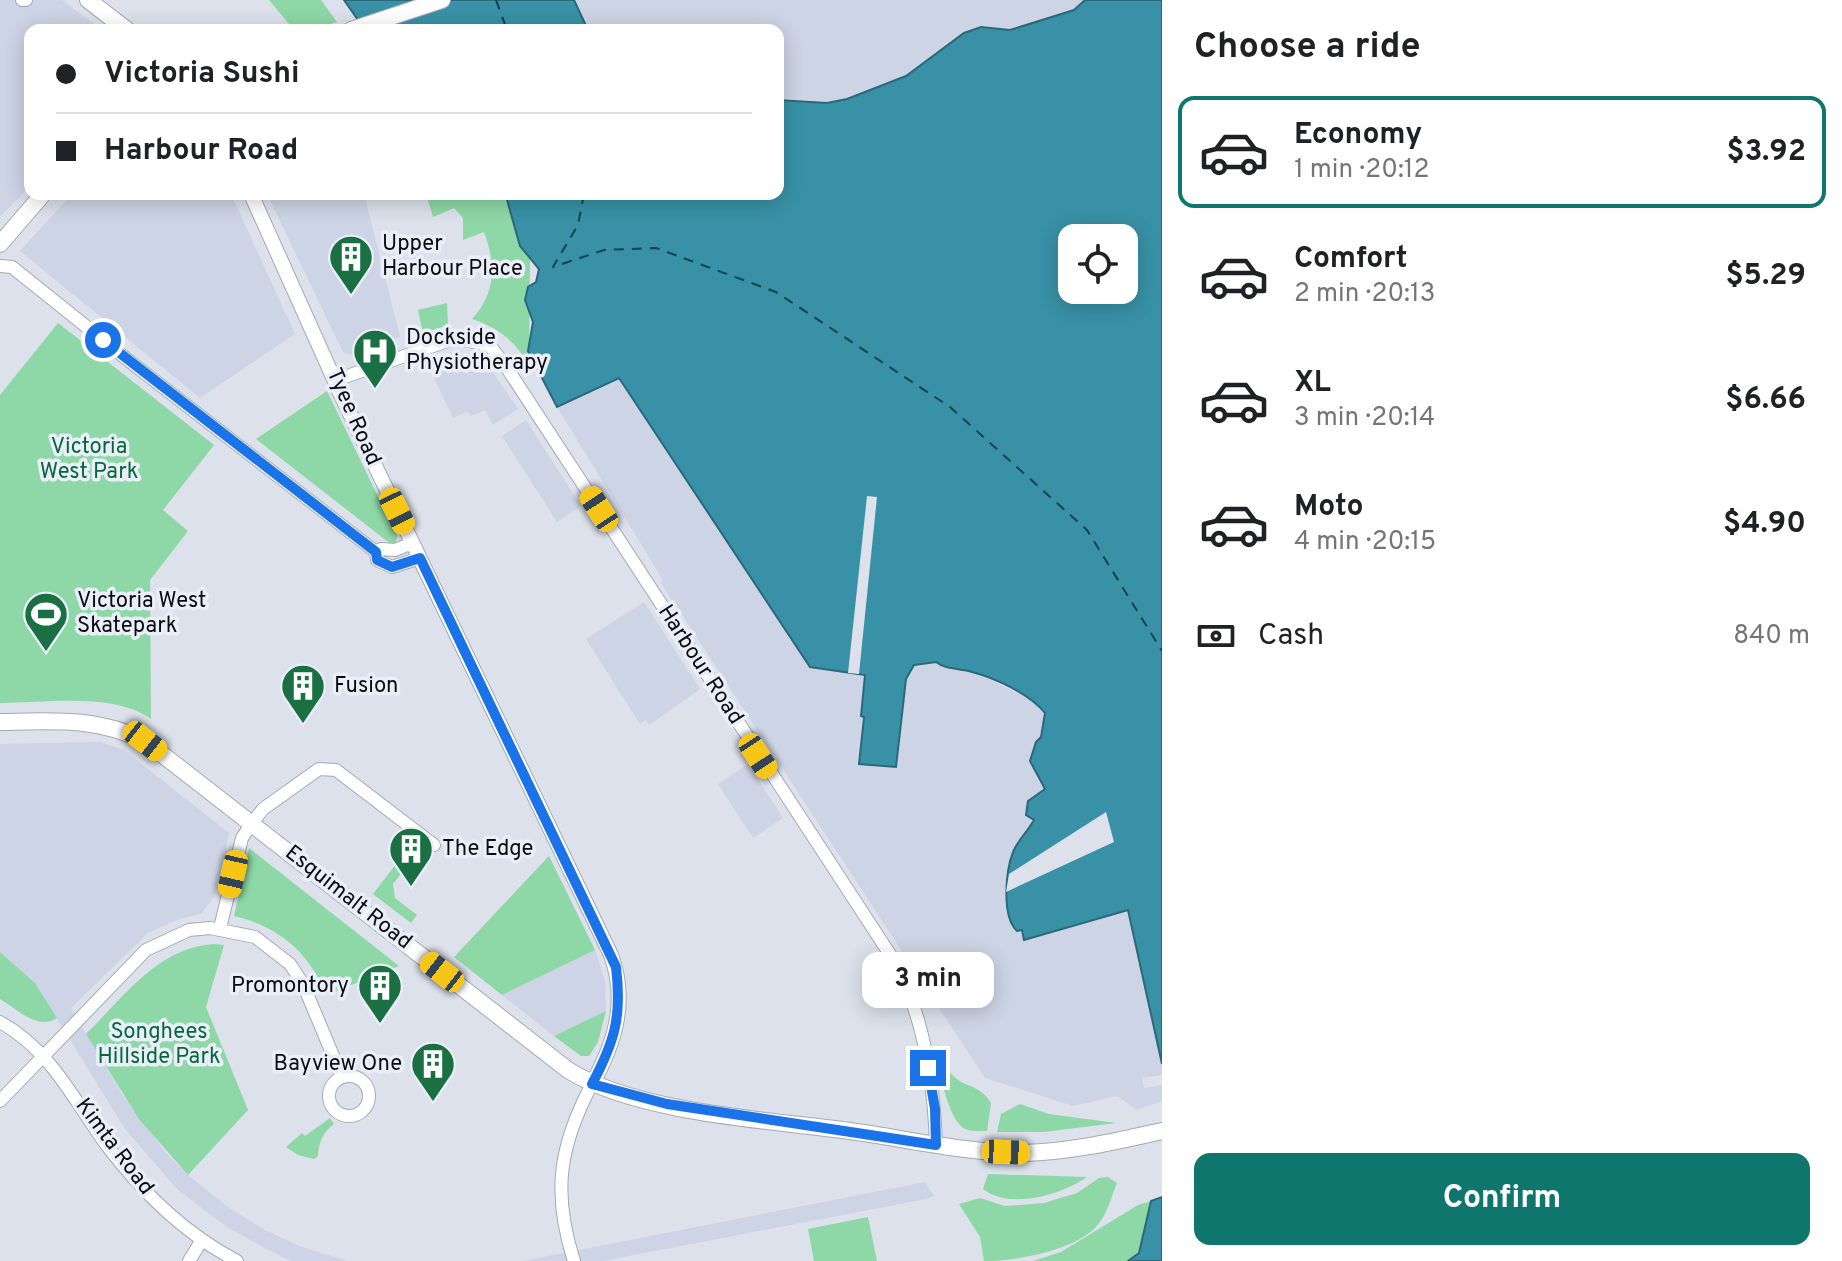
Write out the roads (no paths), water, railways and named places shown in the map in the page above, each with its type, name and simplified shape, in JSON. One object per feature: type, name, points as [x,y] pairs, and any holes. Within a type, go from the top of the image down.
[{"type":"main road","points":[[88,0],[119,24]]},
{"type":"main road","points":[[369,24],[442,0]]},
{"type":"main road","points":[[0,244],[38,200]]},
{"type":"main road","name":"Esquimalt Road","points":[[0,722],[79,720],[124,730],[145,741],[568,1070],[592,1084],[661,1103],[936,1145],[1023,1153],[1109,1143],[1162,1131]]},
{"type":"street","name":"Tyee Road","points":[[254,200],[412,543],[616,967],[619,1005],[615,1035],[573,1123],[560,1180],[563,1223],[574,1261]]},
{"type":"street","points":[[0,266],[12,267],[376,552],[377,560],[392,567],[420,558]]},
{"type":"street","name":"Harbour Road","points":[[336,380],[456,338],[490,346],[505,365],[869,921],[909,988],[932,1089],[936,1145]]},
{"type":"street","points":[[376,552],[381,549],[395,550],[412,543]]},
{"type":"street","points":[[220,928],[242,838],[263,809],[319,769],[336,770],[434,845]]},
{"type":"street","points":[[0,1101],[146,950],[189,930],[220,928],[255,937],[290,964],[303,984],[342,1077]]},
{"type":"street","name":"Kimta Road","points":[[0,1022],[44,1055],[122,1165],[159,1205],[202,1240],[237,1261]]},
{"type":"street","points":[[189,1261],[202,1240]]},
{"type":"water","points":[[344,0],[574,0],[585,24],[361,24]]},
{"type":"water","points":[[1085,0],[1162,0],[1162,1064],[1128,910],[1024,940],[1022,930],[1017,931],[1009,915],[1006,893],[1013,852],[1034,820],[1026,815],[1028,801],[1045,789],[1030,761],[1036,742],[1041,737],[1045,713],[1021,693],[991,678],[936,662],[914,665],[906,679],[896,767],[859,764],[865,675],[810,667],[619,378],[557,407],[528,351],[533,322],[525,300],[528,287],[536,282],[539,269],[520,246],[507,200],[784,200],[784,100],[827,103],[847,99],[906,76],[964,33],[981,27],[1010,30],[1074,10]]},
{"type":"water","points":[[1162,1197],[1162,1261],[1128,1261],[1139,1253],[1151,1201]]},
{"type":"place","name":"Upper Harbour Place","points":[[351,296]]},
{"type":"place","name":"Dockside Physiotherapy","points":[[375,390]]},
{"type":"place","name":"Victoria West Skatepark","points":[[46,653]]},
{"type":"place","name":"Fusion","points":[[303,725]]},
{"type":"place","name":"The Edge","points":[[411,888]]},
{"type":"place","name":"Promontory","points":[[380,1025]]},
{"type":"place","name":"Bayview One","points":[[433,1103]]},
{"type":"park label","name":"Victoria West Park","points":[[89,460]]},
{"type":"park label","name":"Songhees Hillside Park","points":[[159,1044]]}]
